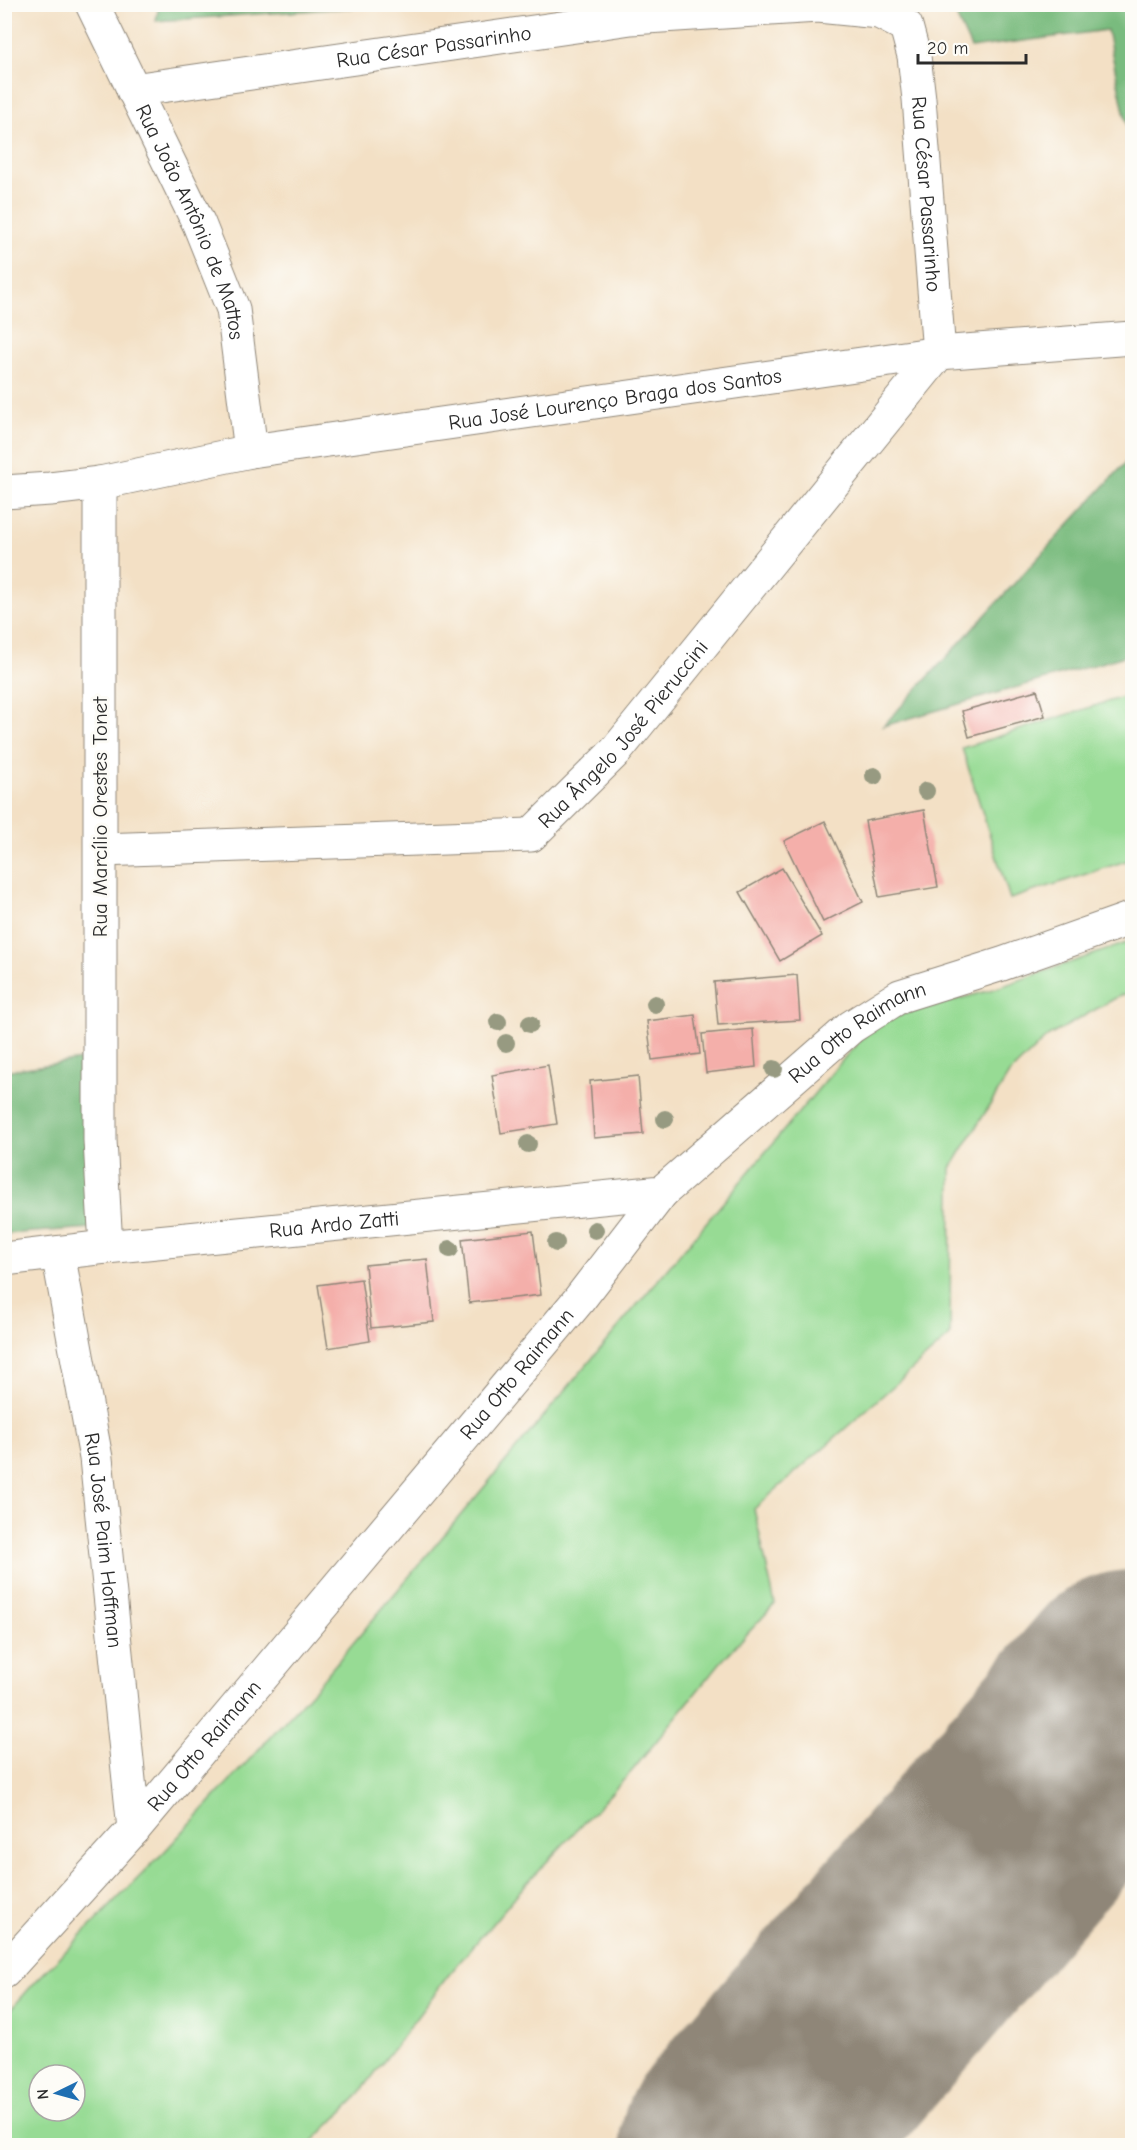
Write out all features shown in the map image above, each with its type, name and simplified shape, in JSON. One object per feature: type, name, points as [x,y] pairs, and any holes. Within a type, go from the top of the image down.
[{"type":"street","name":"Rua João Antônio de Mattos","points":[[92,4],[199,224],[233,309],[251,451]]},
{"type":"street","name":"Rua César Passarinho","points":[[133,90],[631,18],[818,6],[879,12],[906,26],[914,56],[939,353]]},
{"type":"street","name":"Rua José Lourenço Braga dos Santos","points":[[100,483],[251,451],[939,353],[1132,338]]},
{"type":"street","name":"Rua Ângelo José Pieruccini","points":[[101,850],[531,835],[616,751],[939,353]]},
{"type":"street","name":"Rua Marcílio Orestes Tonet","points":[[100,483],[100,1140],[106,1247]]},
{"type":"street","points":[[4,492],[100,483]]},
{"type":"street","name":"Rua Otto Raimann","points":[[4,1972],[134,1829],[578,1301],[662,1192],[850,1028],[900,996],[1002,964],[1132,918]]},
{"type":"street","name":"Rua Ardo Zatti","points":[[4,1259],[662,1192]]},
{"type":"street","name":"Rua José Paim Hoffman","points":[[58,1253],[96,1458],[134,1829]]},
{"type":"green space","points":[[159,4],[392,5],[156,21]]},
{"type":"green space","points":[[951,5],[1132,5],[1132,150],[1107,30],[971,48]]},
{"type":"green space","points":[[1132,456],[1132,654],[883,726]]},
{"type":"green space","points":[[1132,694],[1132,859],[1010,899],[962,748]]},
{"type":"green space","points":[[1132,941],[1132,993],[1121,995],[1047,1037],[1009,1074],[951,1168],[950,1336],[754,1509],[775,1604],[720,1663],[632,1771],[525,1885],[447,1977],[357,2097],[309,2145],[5,2146],[5,2016],[35,1982],[165,1851],[318,1685],[846,1056],[878,1021],[988,991]]},
{"type":"green space","points":[[88,1059],[92,1228],[5,1234],[4,1071]]},
{"type":"building","points":[[1037,690],[1045,716],[969,737],[962,711]]},
{"type":"building","points":[[924,810],[938,887],[879,897],[865,821]]},
{"type":"building","points":[[825,821],[863,902],[823,922],[784,841]]},
{"type":"building","points":[[782,868],[822,936],[780,961],[740,892]]},
{"type":"building","points":[[797,975],[800,1020],[718,1025],[714,982]]},
{"type":"building","points":[[695,1015],[700,1054],[652,1060],[647,1021]]},
{"type":"building","points":[[753,1029],[756,1067],[706,1073],[702,1034]]},
{"type":"building","points":[[548,1065],[557,1124],[501,1133],[492,1075]]},
{"type":"building","points":[[638,1076],[643,1134],[594,1138],[590,1081]]},
{"type":"building","points":[[533,1231],[541,1295],[469,1303],[462,1239]]},
{"type":"building","points":[[427,1259],[434,1322],[371,1328],[365,1265]]},
{"type":"building","points":[[361,1279],[370,1341],[328,1348],[318,1285]]},
{"type":"runway","points":[[741,2146],[1132,1691]]}]
